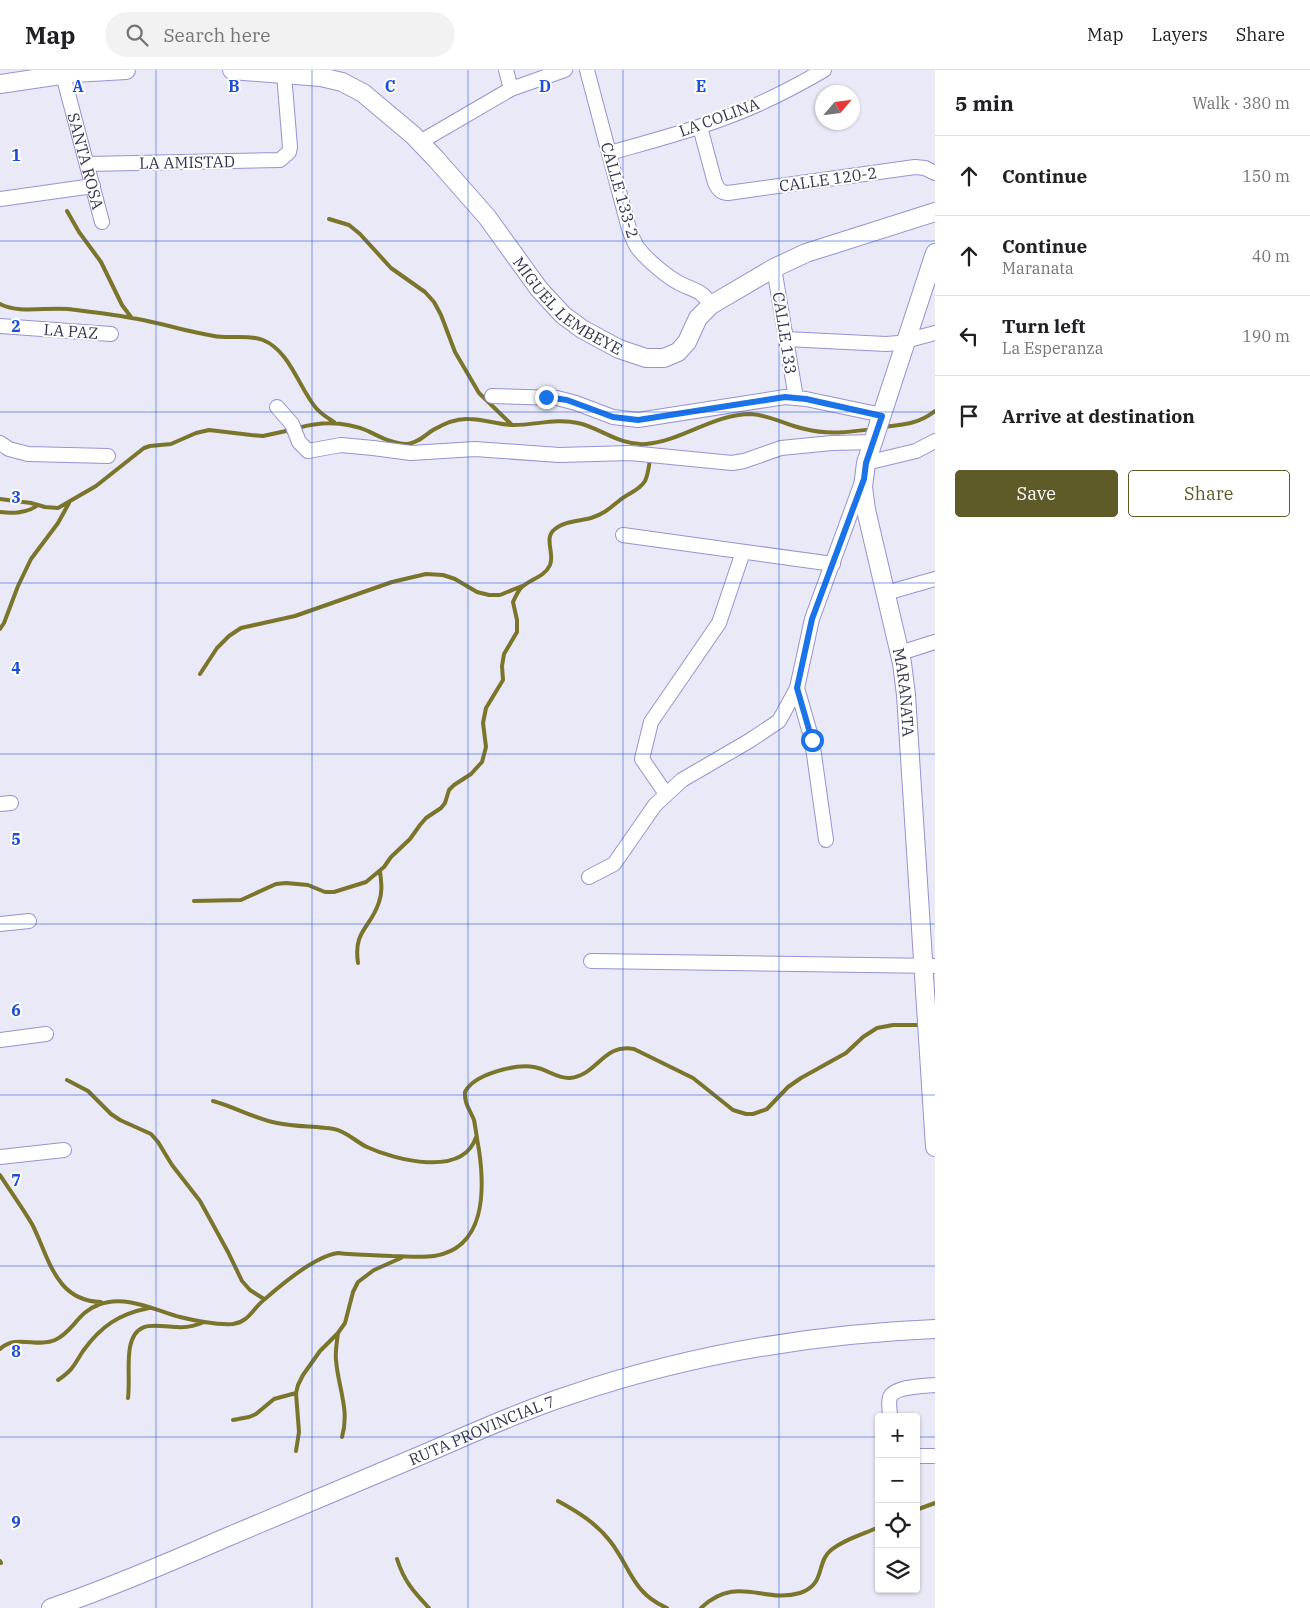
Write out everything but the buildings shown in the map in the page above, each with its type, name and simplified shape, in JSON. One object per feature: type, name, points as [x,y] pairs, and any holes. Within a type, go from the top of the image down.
[{"type":"street","points":[[0,84],[63,72],[126,70]]},
{"type":"street","name":"MIGUEL LEMBEYE","points":[[232,70],[321,77],[343,76],[420,142],[487,217],[546,297],[563,315],[592,335],[632,354],[646,358],[664,358],[683,348],[698,318],[711,305],[774,268],[806,254],[935,212]]},
{"type":"street","points":[[506,70],[512,89]]},
{"type":"street","points":[[420,142],[512,89],[565,70]]},
{"type":"street","name":"CALLE 133-2","points":[[587,70],[628,225],[637,246],[671,278],[702,292],[711,305]]},
{"type":"street","name":"LA COLINA","points":[[608,153],[700,127],[729,116],[758,104],[824,70]]},
{"type":"street","name":"SANTA ROSA","points":[[63,72],[102,222]]},
{"type":"street","name":"LA AMISTAD","points":[[87,164],[275,161],[285,157],[290,147],[284,74]]},
{"type":"street","name":"CALLE 120-2","points":[[700,127],[716,183],[720,190],[728,194],[915,167],[925,168],[935,173]]},
{"type":"street","points":[[0,198],[93,186]]},
{"type":"street","name":"MARANATA","points":[[935,253],[865,471],[865,502],[904,674],[929,965],[935,1146]]},
{"type":"street","name":"CALLE 133","points":[[774,268],[796,398]]},
{"type":"street","name":"LA PAZ","points":[[0,326],[111,334]]},
{"type":"street","points":[[786,339],[886,344],[935,334]]},
{"type":"street","points":[[492,396],[557,398],[613,417],[638,420],[773,398],[796,398],[882,416]]},
{"type":"street","points":[[277,407],[292,424],[299,442],[308,451],[341,445],[411,454],[475,449],[559,455],[630,453],[732,463],[744,461],[781,448],[832,443],[873,442]]},
{"type":"street","points":[[589,877],[614,864],[655,805],[682,780],[779,721],[797,688],[812,619],[865,471],[935,441]]},
{"type":"street","points":[[0,443],[9,449],[28,454],[108,456]]},
{"type":"street","points":[[623,535],[832,564]]},
{"type":"street","points":[[666,794],[642,760],[651,722],[719,623],[742,552]]},
{"type":"street","points":[[886,593],[935,579]]},
{"type":"street","points":[[900,653],[935,642]]},
{"type":"street","points":[[797,688],[812,740],[826,840]]},
{"type":"street","points":[[0,924],[29,921]]},
{"type":"street","points":[[591,961],[929,965]]},
{"type":"street","points":[[0,1040],[46,1034]]},
{"type":"street","points":[[0,1157],[64,1150]]},
{"type":"street","name":"RUTA PROVINCIAL 7","points":[[51,1608],[157,1568],[511,1417],[595,1387],[679,1363],[768,1344],[855,1333],[935,1329]]},
{"type":"street","points":[[890,1413],[890,1400],[894,1392],[902,1389],[935,1385]]},
{"type":"street","points":[[920,1456],[935,1456]]},
{"type":"waterway","points":[[67,211],[79,232],[101,262],[122,305],[131,317]]},
{"type":"waterway","points":[[329,219],[349,225],[360,234],[391,268],[425,292],[434,302],[455,352],[479,393],[511,424]]},
{"type":"waterway","points":[[0,304],[16,309],[68,309],[106,314],[143,320],[214,336],[251,337],[263,340],[280,352],[316,408],[334,422]]},
{"type":"waterway","points":[[882,427],[923,419],[935,411]]},
{"type":"waterway","points":[[298,428],[324,423],[350,425],[402,444],[411,443],[446,424],[464,419],[514,425],[554,421],[578,423],[619,440],[637,444],[659,442],[724,418],[751,414],[765,416],[798,427],[822,432],[873,429]]},
{"type":"waterway","points":[[0,499],[58,508],[96,486],[144,448],[171,444],[196,433],[209,430],[263,436],[286,431]]},
{"type":"waterway","points":[[194,901],[241,900],[276,884],[286,883],[308,885],[325,892],[334,892],[366,882],[384,867],[391,857],[410,839],[426,818],[441,808],[445,803],[449,790],[471,774],[482,762],[486,747],[483,723],[486,708],[503,680],[502,666],[504,654],[517,632],[517,620],[513,602],[520,589],[544,573],[550,565],[549,541],[552,533],[563,524],[600,515],[637,490],[645,481],[650,459]]},
{"type":"waterway","points":[[0,629],[31,559],[58,523],[69,503]]},
{"type":"waterway","points":[[0,512],[20,512],[38,505]]},
{"type":"waterway","points":[[200,674],[217,648],[229,636],[241,628],[295,616],[392,582],[426,574],[443,575],[455,579],[477,592],[489,595],[500,595],[522,586]]},
{"type":"waterway","points":[[358,963],[357,952],[360,936],[376,911],[380,898],[380,871]]},
{"type":"waterway","points":[[0,1349],[13,1342],[41,1343],[55,1340],[66,1332],[85,1312],[108,1302],[119,1301],[139,1304],[193,1320],[226,1324],[238,1323],[247,1318],[280,1286],[310,1265],[329,1255],[338,1253],[423,1257],[451,1251],[463,1242],[472,1230],[478,1215],[482,1183],[481,1166],[474,1120],[466,1103],[465,1092],[477,1080],[486,1075],[526,1066],[570,1078],[580,1076],[615,1051],[623,1048],[634,1049],[693,1078],[733,1110],[753,1114],[767,1109],[788,1087],[846,1053],[863,1037],[877,1028],[893,1025],[923,1025]]},
{"type":"waterway","points":[[67,1080],[88,1091],[111,1114],[120,1120],[151,1134],[200,1201],[242,1281],[250,1290],[264,1299]]},
{"type":"waterway","points":[[213,1101],[269,1121],[338,1130],[367,1147],[394,1157],[410,1160],[443,1162],[457,1158],[469,1150],[476,1137]]},
{"type":"waterway","points":[[0,1175],[32,1224],[49,1263],[63,1286],[73,1294],[86,1300],[101,1302]]},
{"type":"waterway","points":[[296,1451],[299,1432],[296,1393],[303,1375],[320,1351],[345,1323],[353,1292],[358,1282],[374,1270],[401,1258]]},
{"type":"waterway","points":[[58,1380],[70,1370],[90,1342],[104,1328],[120,1318],[149,1308]]},
{"type":"waterway","points":[[128,1398],[129,1353],[133,1338],[137,1332],[148,1326],[184,1327],[204,1322]]},
{"type":"waterway","points":[[338,1333],[336,1360],[345,1417],[342,1437]]},
{"type":"waterway","points":[[233,1420],[249,1417],[256,1414],[274,1399],[296,1393]]},
{"type":"waterway","points":[[558,1501],[593,1523],[610,1541],[639,1587],[655,1602],[667,1608]]},
{"type":"waterway","points":[[920,1509],[935,1503]]},
{"type":"waterway","points":[[701,1608],[714,1598],[738,1591],[774,1595],[800,1593],[814,1584],[823,1561],[830,1551],[847,1540],[875,1529]]},
{"type":"waterway","points":[[397,1559],[410,1585],[429,1608]]},
{"type":"route","points":[[546,397],[567,400],[613,417],[638,420],[785,397],[806,399],[882,416],[866,463],[864,479],[812,619],[797,688],[812,740]]}]
